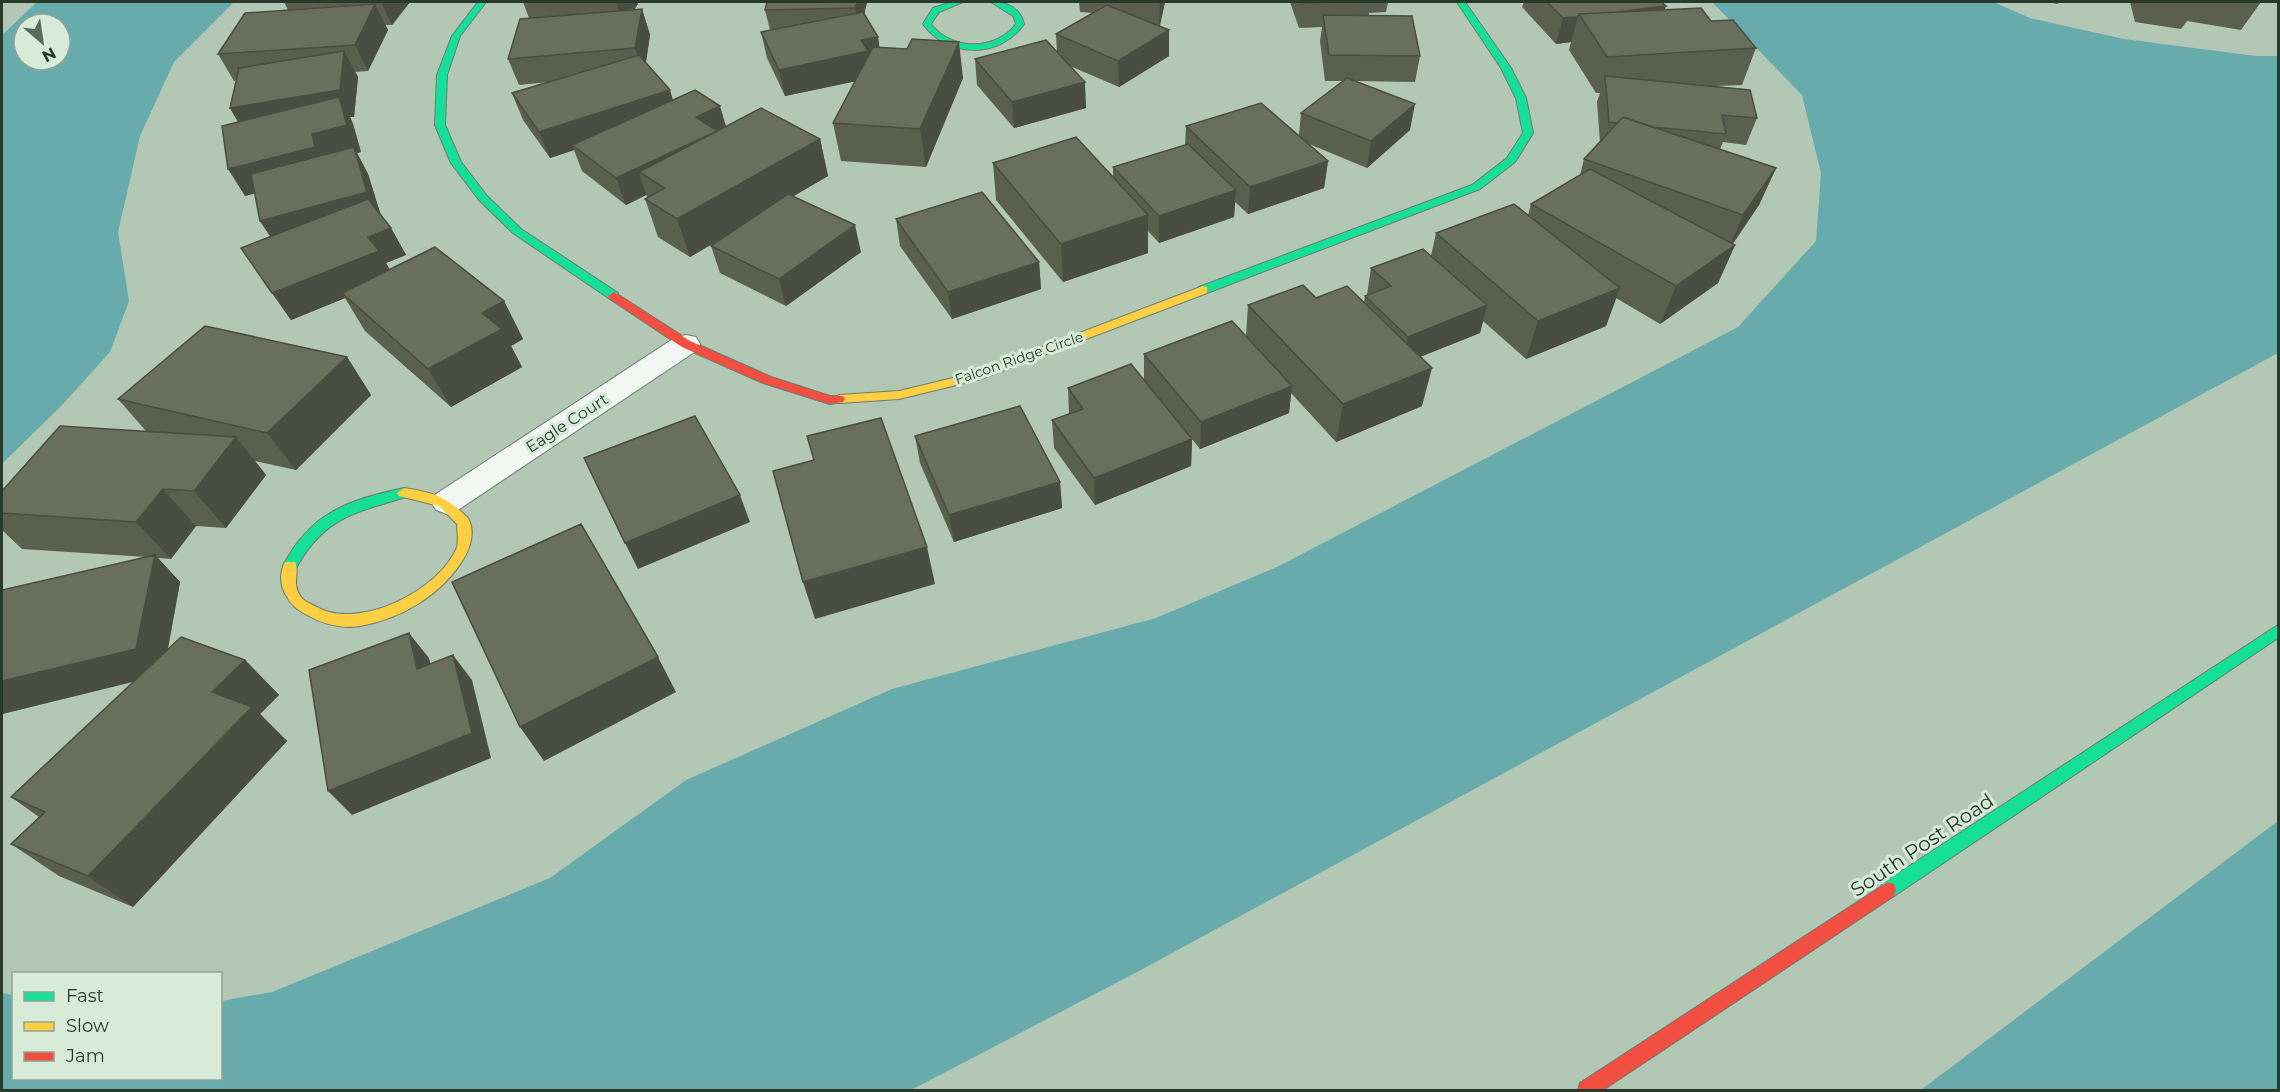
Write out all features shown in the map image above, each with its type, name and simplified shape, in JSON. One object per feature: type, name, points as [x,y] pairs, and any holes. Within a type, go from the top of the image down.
[{"type":"street","name":"Falcon Ridge Circle","points":[[482,2],[456,36],[442,75],[440,125],[456,163],[483,198],[517,231],[686,344],[766,381],[830,400],[899,395],[977,376],[1476,187],[1511,160],[1528,133],[1521,98],[1506,68],[1461,2]]},
{"type":"street","points":[[959,2],[936,10],[927,24],[928,31],[934,38],[944,42],[973,46],[1001,40],[1012,35],[1019,28],[1021,21],[1018,14],[1012,8],[995,2]]},
{"type":"street","name":"Eagle Court","points":[[447,502],[686,344]]},
{"type":"street","points":[[404,493],[427,495],[447,502],[460,514],[466,531],[463,549],[451,569],[439,582],[408,604],[380,615],[351,620],[324,618],[304,610],[291,597],[288,579],[293,559],[306,539],[327,522],[351,508],[386,496],[404,493]]},
{"type":"street","name":"South Post Road","points":[[1587,1090],[2278,631]]},
{"type":"water","points":[[37,2],[234,2],[174,62],[140,136],[118,232],[129,301],[110,352],[63,404],[2,464],[2,35],[12,26],[12,72],[72,72],[72,12],[26,12]]},
{"type":"water","points":[[1712,2],[1993,2],[2030,18],[2124,39],[2256,56],[2278,56],[2278,353],[1139,971],[911,1090],[2,1090],[2,993],[12,995],[12,1080],[222,1080],[222,1001],[272,992],[550,878],[686,780],[892,689],[1156,618],[1277,567],[1738,327],[1816,241],[1821,173],[1802,95]]},
{"type":"water","points":[[2278,821],[2278,1090],[1921,1090]]},
{"type":"building","points":[[767,2],[857,2],[855,8],[765,10]]},
{"type":"building","points":[[1547,2],[1661,2],[1666,6],[1579,14],[1578,17],[1563,18]]},
{"type":"building","points":[[375,4],[355,45],[218,54],[245,13]]},
{"type":"building","points":[[1107,5],[1169,30],[1118,61],[1056,34]]},
{"type":"building","points":[[1701,8],[1711,21],[1733,20],[1756,48],[1607,57],[1579,14]]},
{"type":"building","points":[[642,9],[635,48],[508,59],[520,19]]},
{"type":"building","points":[[863,12],[878,37],[861,40],[868,51],[779,70],[761,32]]},
{"type":"building","points":[[1323,15],[1412,16],[1420,56],[1329,55]]},
{"type":"building","points":[[912,39],[959,42],[920,129],[833,123],[873,47],[907,49]]},
{"type":"building","points":[[1046,40],[1085,82],[1012,102],[975,59]]},
{"type":"building","points":[[344,51],[340,90],[230,108],[239,68]]},
{"type":"building","points":[[639,55],[670,90],[539,132],[512,93]]},
{"type":"building","points":[[1605,76],[1750,90],[1757,118],[1722,115],[1726,134],[1652,127],[1623,117],[1617,123],[1609,122]]},
{"type":"building","points":[[1347,78],[1415,104],[1371,141],[1301,113]]},
{"type":"building","points":[[695,90],[720,106],[696,117],[717,131],[616,178],[572,145]]},
{"type":"building","points":[[339,97],[347,125],[312,134],[315,147],[228,169],[222,126]]},
{"type":"building","points":[[1261,103],[1328,161],[1250,187],[1186,126]]},
{"type":"building","points":[[761,108],[820,139],[677,219],[645,199],[665,188],[639,172]]},
{"type":"building","points":[[1623,117],[1776,168],[1743,215],[1584,159]]},
{"type":"building","points":[[1076,137],[1148,215],[1061,244],[993,163]]},
{"type":"building","points":[[1188,144],[1236,190],[1159,216],[1113,167]]},
{"type":"building","points":[[354,147],[367,192],[260,221],[251,174]]},
{"type":"building","points":[[1590,169],[1735,245],[1676,286],[1531,204]]},
{"type":"building","points":[[982,192],[1039,262],[948,292],[896,219]]},
{"type":"building","points":[[788,194],[855,225],[779,279],[711,246]]},
{"type":"building","points":[[368,199],[391,228],[368,237],[379,251],[272,293],[241,248]]},
{"type":"building","points":[[1514,204],[1620,288],[1538,321],[1436,233]]},
{"type":"building","points":[[435,247],[504,301],[482,313],[502,329],[428,369],[342,293]]},
{"type":"building","points":[[1423,249],[1487,305],[1408,337],[1365,296],[1391,286],[1371,268]]},
{"type":"building","points":[[1303,285],[1316,298],[1347,286],[1432,368],[1343,404],[1248,305]]},
{"type":"building","points":[[1232,321],[1292,386],[1201,422],[1144,354]]},
{"type":"building","points":[[205,326],[347,357],[267,433],[118,399]]},
{"type":"building","points":[[1131,364],[1192,439],[1094,478],[1052,420],[1083,409],[1068,388]]},
{"type":"building","points":[[1020,406],[1060,482],[949,515],[915,436]]},
{"type":"building","points":[[695,416],[740,495],[625,543],[584,458]]},
{"type":"building","points":[[881,418],[927,547],[803,582],[773,471],[814,460],[807,436]]},
{"type":"building","points":[[60,426],[236,437],[194,491],[163,489],[136,522],[2,513],[2,491]]},
{"type":"building","points":[[581,524],[658,657],[520,727],[452,582]]},
{"type":"building","points":[[155,555],[136,649],[2,681],[2,590]]},
{"type":"building","points":[[409,633],[417,669],[453,655],[472,733],[328,791],[309,670]]},
{"type":"building","points":[[181,637],[245,660],[212,692],[252,707],[88,876],[11,844],[45,812],[11,797]]},
{"type":"traffic: fast","points":[[482,2],[456,36],[442,75],[440,125],[456,163],[483,198],[517,231],[614,296]]},
{"type":"traffic: fast","points":[[959,2],[936,10],[927,24],[934,34],[946,41],[959,46],[974,47],[1002,41],[1013,34],[1020,24],[1012,9],[995,2]]},
{"type":"traffic: fast","points":[[1203,290],[1476,187],[1511,160],[1528,133],[1521,98],[1506,68],[1461,2]]},
{"type":"traffic: fast","points":[[290,566],[298,550],[309,536],[337,515],[370,502],[404,493]]},
{"type":"traffic: fast","points":[[1888,890],[2278,631]]},
{"type":"traffic: slow","points":[[839,399],[899,395],[977,376],[1203,290]]},
{"type":"traffic: slow","points":[[290,566],[288,581],[290,591],[296,600],[326,619],[358,620],[393,610],[425,593],[450,570],[464,545],[464,522],[444,503],[404,493]]},
{"type":"traffic: jam","points":[[614,296],[686,344],[767,380],[830,400],[839,399]]},
{"type":"traffic: jam","points":[[1587,1090],[1888,890]]}]
